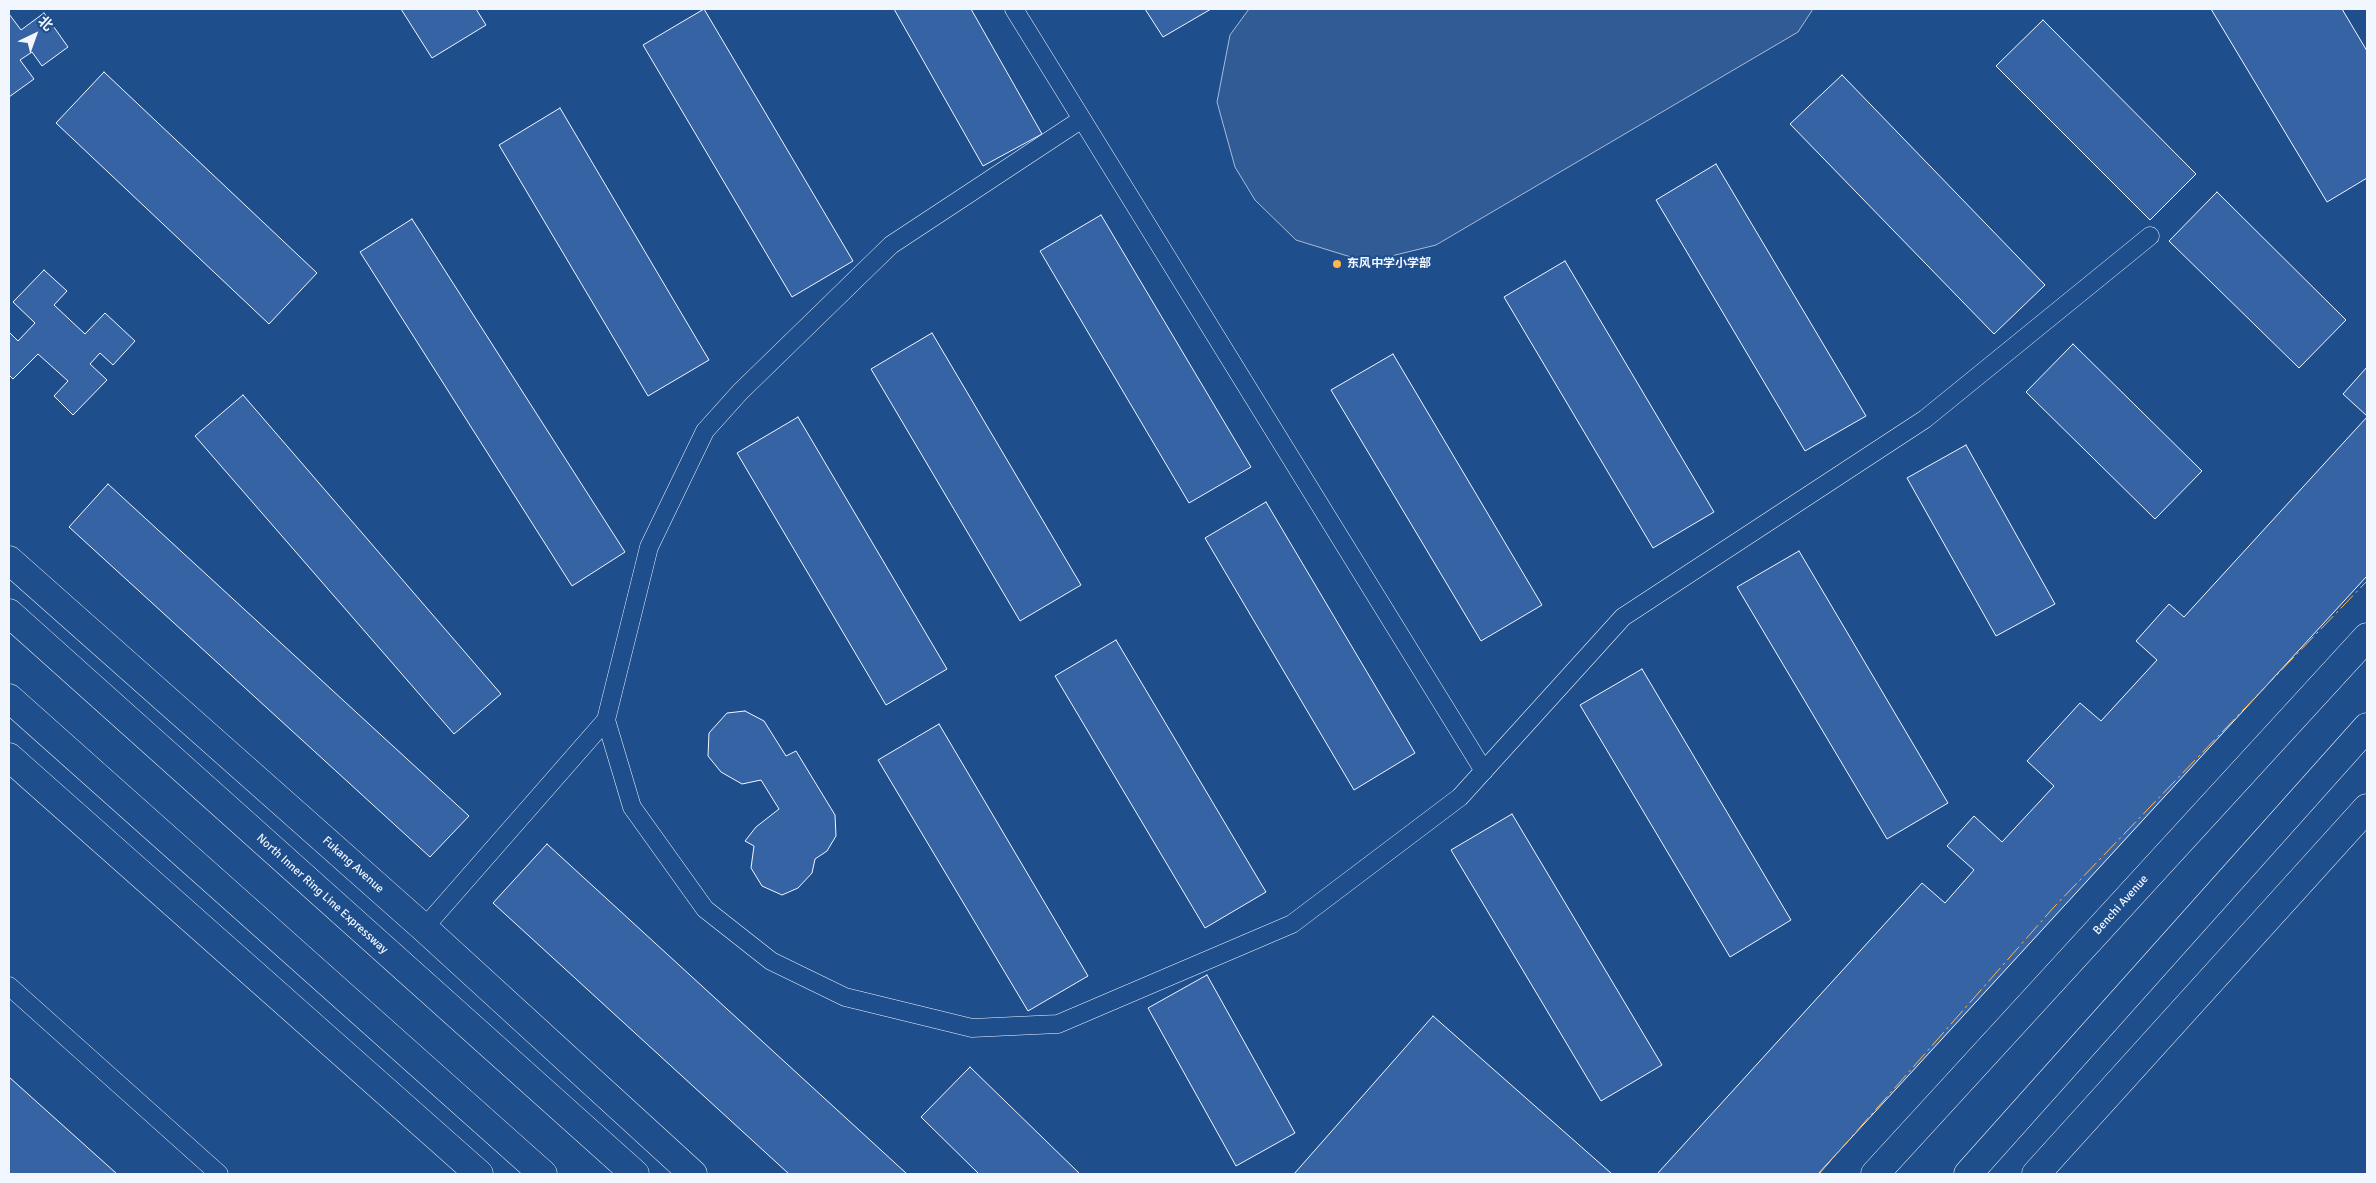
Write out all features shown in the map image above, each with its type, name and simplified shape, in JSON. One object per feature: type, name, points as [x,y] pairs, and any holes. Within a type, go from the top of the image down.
[{"type":"main road","name":"Fukang Avenue","points":[[9,560],[424,928],[693,1174]]},
{"type":"main road","name":"North Inner Ring Line Expressway","points":[[9,614],[635,1174]]},
{"type":"main road","name":"Benchi Avenue","points":[[1875,1174],[2367,637]]},
{"type":"main road","points":[[9,698],[543,1174]]},
{"type":"main road","points":[[1968,1174],[2367,727]]},
{"type":"main road","points":[[9,757],[479,1174]]},
{"type":"main road","points":[[2036,1174],[2367,808]]},
{"type":"lane","points":[[1014,9],[1484,771]]},
{"type":"lane","points":[[424,928],[606,720],[649,547],[705,432],[740,392],[891,245],[1082,119]]},
{"type":"lane","points":[[606,720],[632,807],[705,909],[771,961],[845,997],[972,1028],[1058,1024],[1292,924],[1460,797],[1623,617],[1925,419],[2150,236]]},
{"type":"lane","points":[[9,986],[219,1174]]},
{"type":"shaded area","points":[[1249,9],[1813,9],[1798,32],[1436,245],[1367,262],[1296,240],[1255,200],[1235,167],[1217,102],[1230,35]]},
{"type":"building","points":[[401,9],[476,9],[486,25],[432,58]]},
{"type":"building","points":[[704,9],[853,261],[792,297],[643,45]]},
{"type":"building","points":[[894,9],[971,9],[1042,134],[983,166]]},
{"type":"building","points":[[1145,9],[1211,9],[1163,37]]},
{"type":"building","points":[[2211,9],[2342,9],[2367,51],[2367,178],[2327,202]]},
{"type":"building","points":[[44,13],[68,47],[42,66],[32,52],[20,60],[34,79],[9,97],[9,14],[21,30]]},
{"type":"building","points":[[2043,20],[2196,174],[2150,220],[1996,66]]},
{"type":"building","points":[[104,72],[317,273],[269,324],[56,123]]},
{"type":"building","points":[[1842,75],[2045,285],[1994,334],[1790,124]]},
{"type":"building","points":[[560,108],[709,360],[648,396],[499,145]]},
{"type":"building","points":[[1716,164],[1866,416],[1805,451],[1656,200]]},
{"type":"building","points":[[2217,192],[2346,320],[2299,368],[2169,241]]},
{"type":"building","points":[[1101,215],[1251,467],[1189,503],[1040,251]]},
{"type":"building","points":[[412,219],[625,552],[572,586],[360,252]]},
{"type":"building","points":[[1565,261],[1714,512],[1653,548],[1504,297]]},
{"type":"building","points":[[44,270],[67,291],[54,305],[85,334],[105,313],[135,341],[113,365],[100,353],[90,364],[107,380],[73,415],[54,396],[68,381],[38,354],[13,379],[9,375],[9,332],[18,341],[35,323],[13,302]]},
{"type":"building","points":[[932,333],[1081,585],[1020,621],[871,369]]},
{"type":"building","points":[[2073,344],[2202,471],[2155,519],[2026,392]]},
{"type":"building","points":[[1393,354],[1542,605],[1481,641],[1331,390]]},
{"type":"building","points":[[2367,367],[2367,416],[2343,394]]},
{"type":"building","points":[[243,395],[501,694],[454,734],[195,436]]},
{"type":"building","points":[[798,417],[947,669],[886,705],[737,453]]},
{"type":"building","points":[[2367,417],[2367,576],[1818,1174],[1657,1174],[1922,883],[1945,903],[1974,870],[1947,846],[1974,816],[2002,842],[2054,786],[2027,761],[2080,703],[2101,721],[2157,660],[2136,641],[2169,604],[2184,617]]},
{"type":"building","points":[[1966,445],[2055,604],[1996,636],[1907,478]]},
{"type":"building","points":[[108,484],[469,816],[430,857],[69,527]]},
{"type":"building","points":[[1266,502],[1415,753],[1354,790],[1205,538]]},
{"type":"building","points":[[1799,551],[1948,803],[1887,839],[1737,587]]},
{"type":"building","points":[[1116,640],[1266,892],[1205,928],[1055,676]]},
{"type":"building","points":[[1642,669],[1791,920],[1730,957],[1580,705]]},
{"type":"building","points":[[745,711],[764,721],[786,756],[796,751],[835,815],[836,836],[827,851],[815,859],[812,873],[798,888],[782,895],[762,886],[751,868],[754,846],[745,841],[756,827],[779,809],[761,780],[742,784],[721,772],[708,756],[709,733],[727,713]]},
{"type":"building","points":[[939,724],[1088,976],[1028,1011],[878,760]]},
{"type":"building","points":[[1512,814],[1662,1065],[1601,1101],[1451,850]]},
{"type":"building","points":[[547,844],[907,1174],[789,1174],[493,903]]},
{"type":"building","points":[[1207,975],[1295,1133],[1236,1166],[1148,1008]]},
{"type":"building","points":[[1433,1016],[1612,1174],[1294,1174]]},
{"type":"building","points":[[970,1067],[1080,1174],[979,1174],[921,1117]]},
{"type":"building","points":[[9,1077],[117,1174],[9,1174]]},
{"type":"power","points":[[1819,1174],[2054,907],[2367,581]]},
{"type":"place","name":"东风中学小学部","points":[[1337,264]]}]
